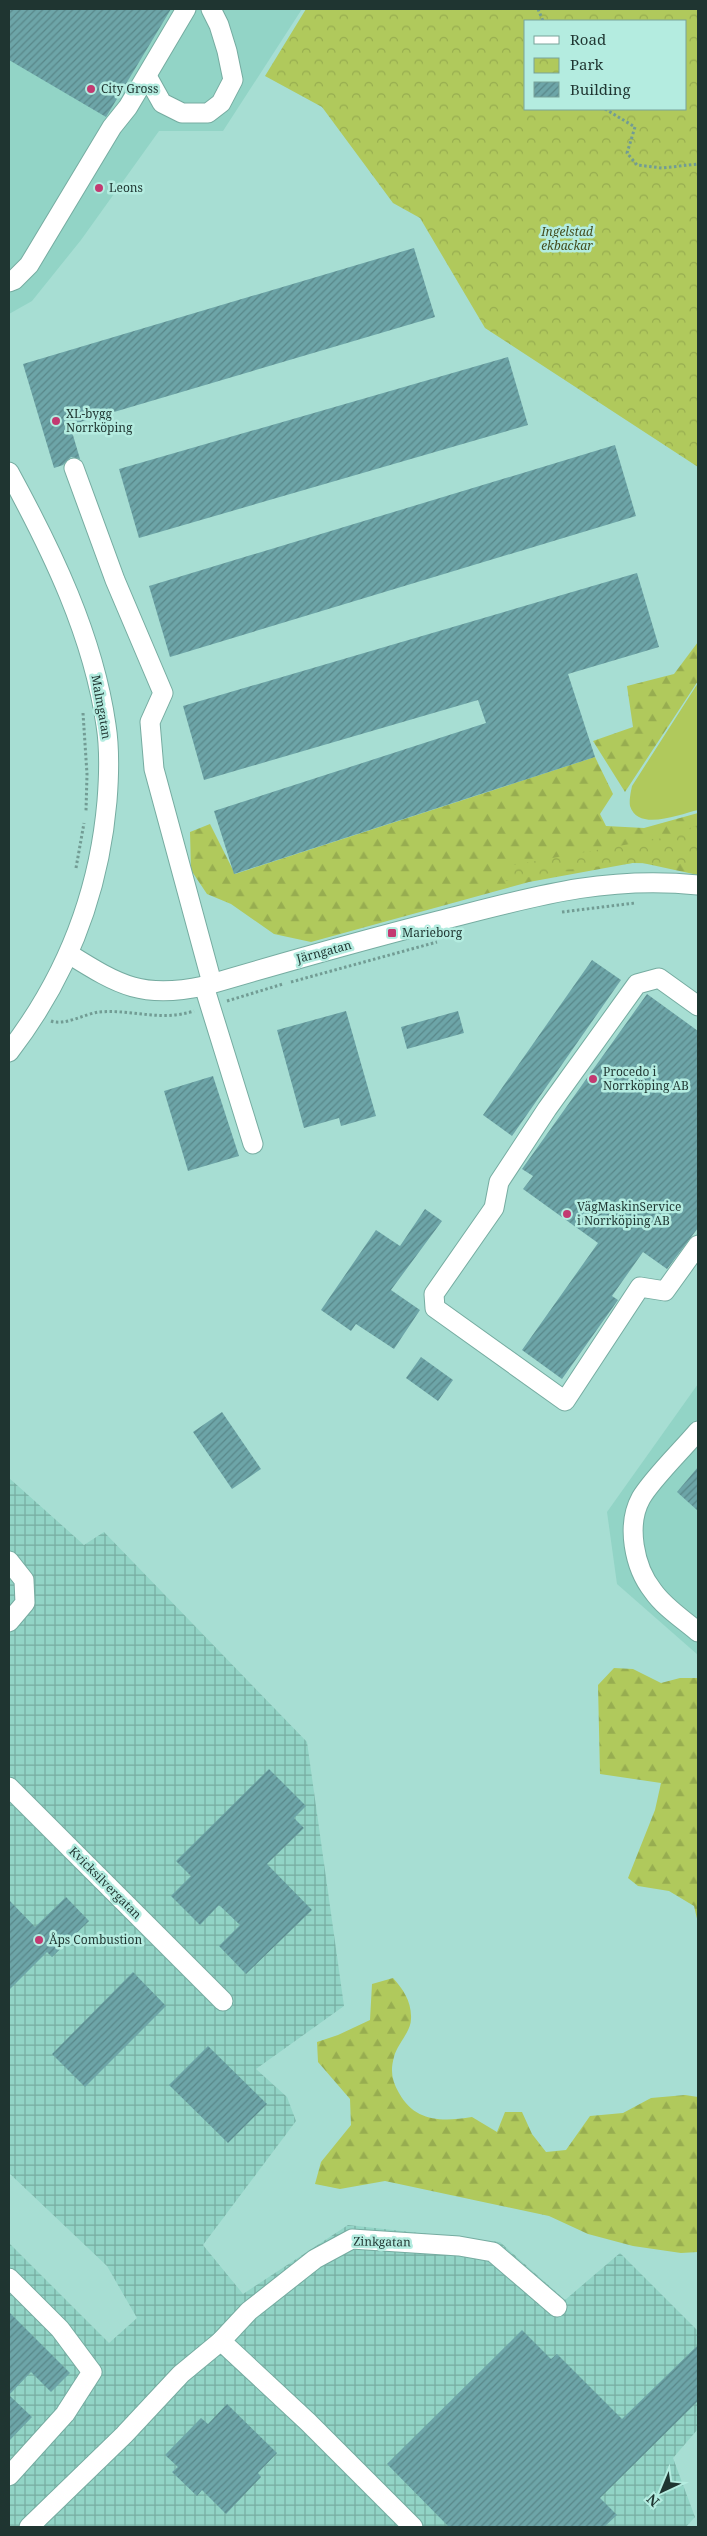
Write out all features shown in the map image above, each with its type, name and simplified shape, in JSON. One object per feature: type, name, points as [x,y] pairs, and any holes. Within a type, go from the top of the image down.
[{"type":"street","points":[[9,282],[14,280],[29,264],[112,126],[128,108],[186,9]]},
{"type":"street","points":[[147,76],[162,103],[182,113],[208,113],[221,103],[232,80],[227,51],[211,9]]},
{"type":"street","points":[[74,468],[115,580],[163,693],[150,722],[154,769],[208,984],[253,1144]]},
{"type":"street","name":"Malmgatan","points":[[9,472],[58,569],[86,638],[107,727],[109,774],[105,821],[97,872],[69,954]]},
{"type":"street","name":"Järngatan","points":[[69,954],[101,975],[122,985],[142,990],[175,992],[524,898],[612,882],[660,880],[698,884]]},
{"type":"street","points":[[9,1052],[38,1012],[69,954]]},
{"type":"street","points":[[698,1006],[659,978],[637,984],[547,1109],[499,1182],[494,1208],[434,1294],[435,1308],[565,1401],[640,1287],[665,1292],[698,1245]]},
{"type":"street","points":[[698,1431],[642,1496],[634,1514],[633,1536],[639,1562],[653,1591],[698,1632]]},
{"type":"street","points":[[9,1561],[24,1580],[25,1603],[9,1622]]},
{"type":"street","name":"Kvicksilvergatan","points":[[9,1787],[223,2001]]},
{"type":"street","name":"Zinkgatan","points":[[29,2527],[124,2435],[182,2374],[221,2341],[249,2311],[315,2259],[352,2238],[459,2246],[493,2252],[557,2307]]},
{"type":"street","points":[[9,2278],[60,2329],[92,2372],[65,2414],[9,2476]]},
{"type":"street","points":[[221,2341],[308,2422],[414,2527]]},
{"type":"path","points":[[607,110],[634,127],[627,153],[637,165],[662,168],[698,164]]},
{"type":"path","points":[[76,870],[86,815],[87,774],[83,711]]},
{"type":"shaded area","points":[[9,9],[302,9],[223,131],[159,131],[81,240],[32,301],[9,314]]},
{"type":"shaded area","points":[[698,1384],[698,1655],[617,1584],[607,1512]]},
{"type":"shaded area","points":[[9,1478],[84,1545],[104,1532],[307,1742],[344,2006],[256,2069],[287,2097],[296,2121],[203,2245],[243,2294],[348,2225],[500,2242],[565,2300],[620,2253],[698,2331],[698,2429],[673,2458],[695,2517],[686,2527],[9,2527],[9,2243],[109,2343],[137,2318],[107,2266],[9,2173]]},
{"type":"green space","name":"Ingelstad ekbackar","points":[[306,9],[698,9],[698,467],[485,328],[420,218],[393,203],[322,107],[265,76]]},
{"type":"green space","points":[[698,642],[698,681],[625,792],[593,741],[633,727],[627,686],[674,674]]},
{"type":"green space","points":[[698,683],[698,810],[660,819],[650,820],[641,818],[634,814],[630,806],[632,786]]},
{"type":"green space","points":[[595,757],[613,794],[600,814],[606,826],[644,828],[698,813],[698,875],[638,862],[529,882],[311,942],[274,934],[231,904],[207,894],[191,870],[190,832],[210,824],[235,874]]},
{"type":"green space","points":[[698,825],[698,864],[632,863],[574,869],[506,881],[502,867],[663,838]]},
{"type":"green space","points":[[614,1668],[633,1669],[661,1683],[680,1678],[698,1678],[698,1923],[694,1906],[669,1891],[638,1886],[628,1878],[655,1810],[661,1783],[600,1774],[598,1685]]},
{"type":"green space","points":[[393,1978],[406,1996],[410,2007],[411,2019],[409,2029],[394,2057],[392,2076],[397,2089],[406,2103],[421,2115],[440,2119],[472,2117],[497,2132],[505,2112],[522,2112],[532,2134],[546,2152],[566,2150],[590,2116],[623,2113],[651,2098],[685,2095],[698,2097],[698,2252],[681,2253],[633,2246],[588,2234],[549,2216],[385,2181],[340,2189],[315,2184],[321,2162],[351,2125],[350,2099],[318,2062],[317,2042],[338,2035],[370,2020],[372,1984]]},
{"type":"building","name":"City Gross","points":[[9,9],[171,9],[106,117],[9,60]]},
{"type":"building","points":[[414,248],[435,317],[70,425],[80,459],[71,457],[63,465],[54,468],[23,364]]},
{"type":"building","points":[[508,357],[528,425],[139,538],[119,469]]},
{"type":"building","points":[[615,445],[636,516],[170,657],[149,586]]},
{"type":"building","points":[[637,573],[659,647],[568,674],[595,757],[234,874],[214,811],[486,723],[478,700],[204,780],[183,706]]},
{"type":"building","points":[[592,960],[621,980],[512,1136],[483,1115]]},
{"type":"building","points":[[647,994],[698,1031],[698,1228],[667,1269],[643,1252],[612,1296],[618,1300],[562,1379],[522,1350],[598,1243],[523,1189],[533,1176],[522,1169]]},
{"type":"building","points":[[346,1011],[376,1116],[341,1126],[339,1118],[304,1128],[277,1030]]},
{"type":"building","points":[[458,1011],[464,1033],[407,1049],[401,1027]]},
{"type":"building","points":[[213,1076],[239,1156],[188,1171],[164,1091]]},
{"type":"building","points":[[425,1209],[442,1221],[391,1290],[420,1310],[394,1349],[356,1324],[351,1331],[321,1310],[376,1230],[400,1246]]},
{"type":"building","points":[[421,1357],[453,1380],[438,1401],[406,1378]]},
{"type":"building","points":[[222,1412],[261,1469],[232,1489],[193,1432]]},
{"type":"building","points":[[698,1467],[698,1511],[677,1492]]},
{"type":"building","points":[[269,1769],[306,1806],[294,1818],[304,1828],[267,1864],[312,1910],[246,1974],[219,1946],[240,1925],[219,1905],[200,1925],[171,1896],[191,1876],[176,1861]]},
{"type":"building","name":"Åps Combustion","points":[[66,1897],[89,1921],[52,1957],[47,1952],[9,1990],[9,1900],[35,1927]]},
{"type":"building","points":[[133,1972],[166,2006],[85,2087],[52,2054]]},
{"type":"building","points":[[208,2046],[267,2104],[228,2143],[169,2085]]},
{"type":"building","points":[[9,2312],[70,2373],[51,2392],[31,2372],[9,2395]]},
{"type":"building","points":[[522,2330],[551,2359],[557,2354],[622,2419],[698,2345],[698,2401],[600,2498],[617,2515],[604,2527],[449,2527],[387,2464]]},
{"type":"building","points":[[9,2395],[32,2417],[9,2441]]},
{"type":"building","points":[[227,2404],[277,2453],[258,2473],[261,2477],[226,2514],[202,2490],[197,2496],[172,2472],[178,2467],[165,2455],[201,2418],[208,2424]]},
{"type":"place","name":"City Gross","points":[[91,89]]},
{"type":"place","name":"Leons","points":[[99,188]]},
{"type":"place","name":"XL-bygg Norrköping","points":[[56,421]]},
{"type":"place","name":"Marieborg","points":[[392,933]]},
{"type":"place","name":"Procedo i Norrköping AB","points":[[593,1079]]},
{"type":"place","name":"VägMaskinService i Norrköping AB","points":[[567,1214]]},
{"type":"place","name":"Åps Combustion","points":[[39,1940]]}]
